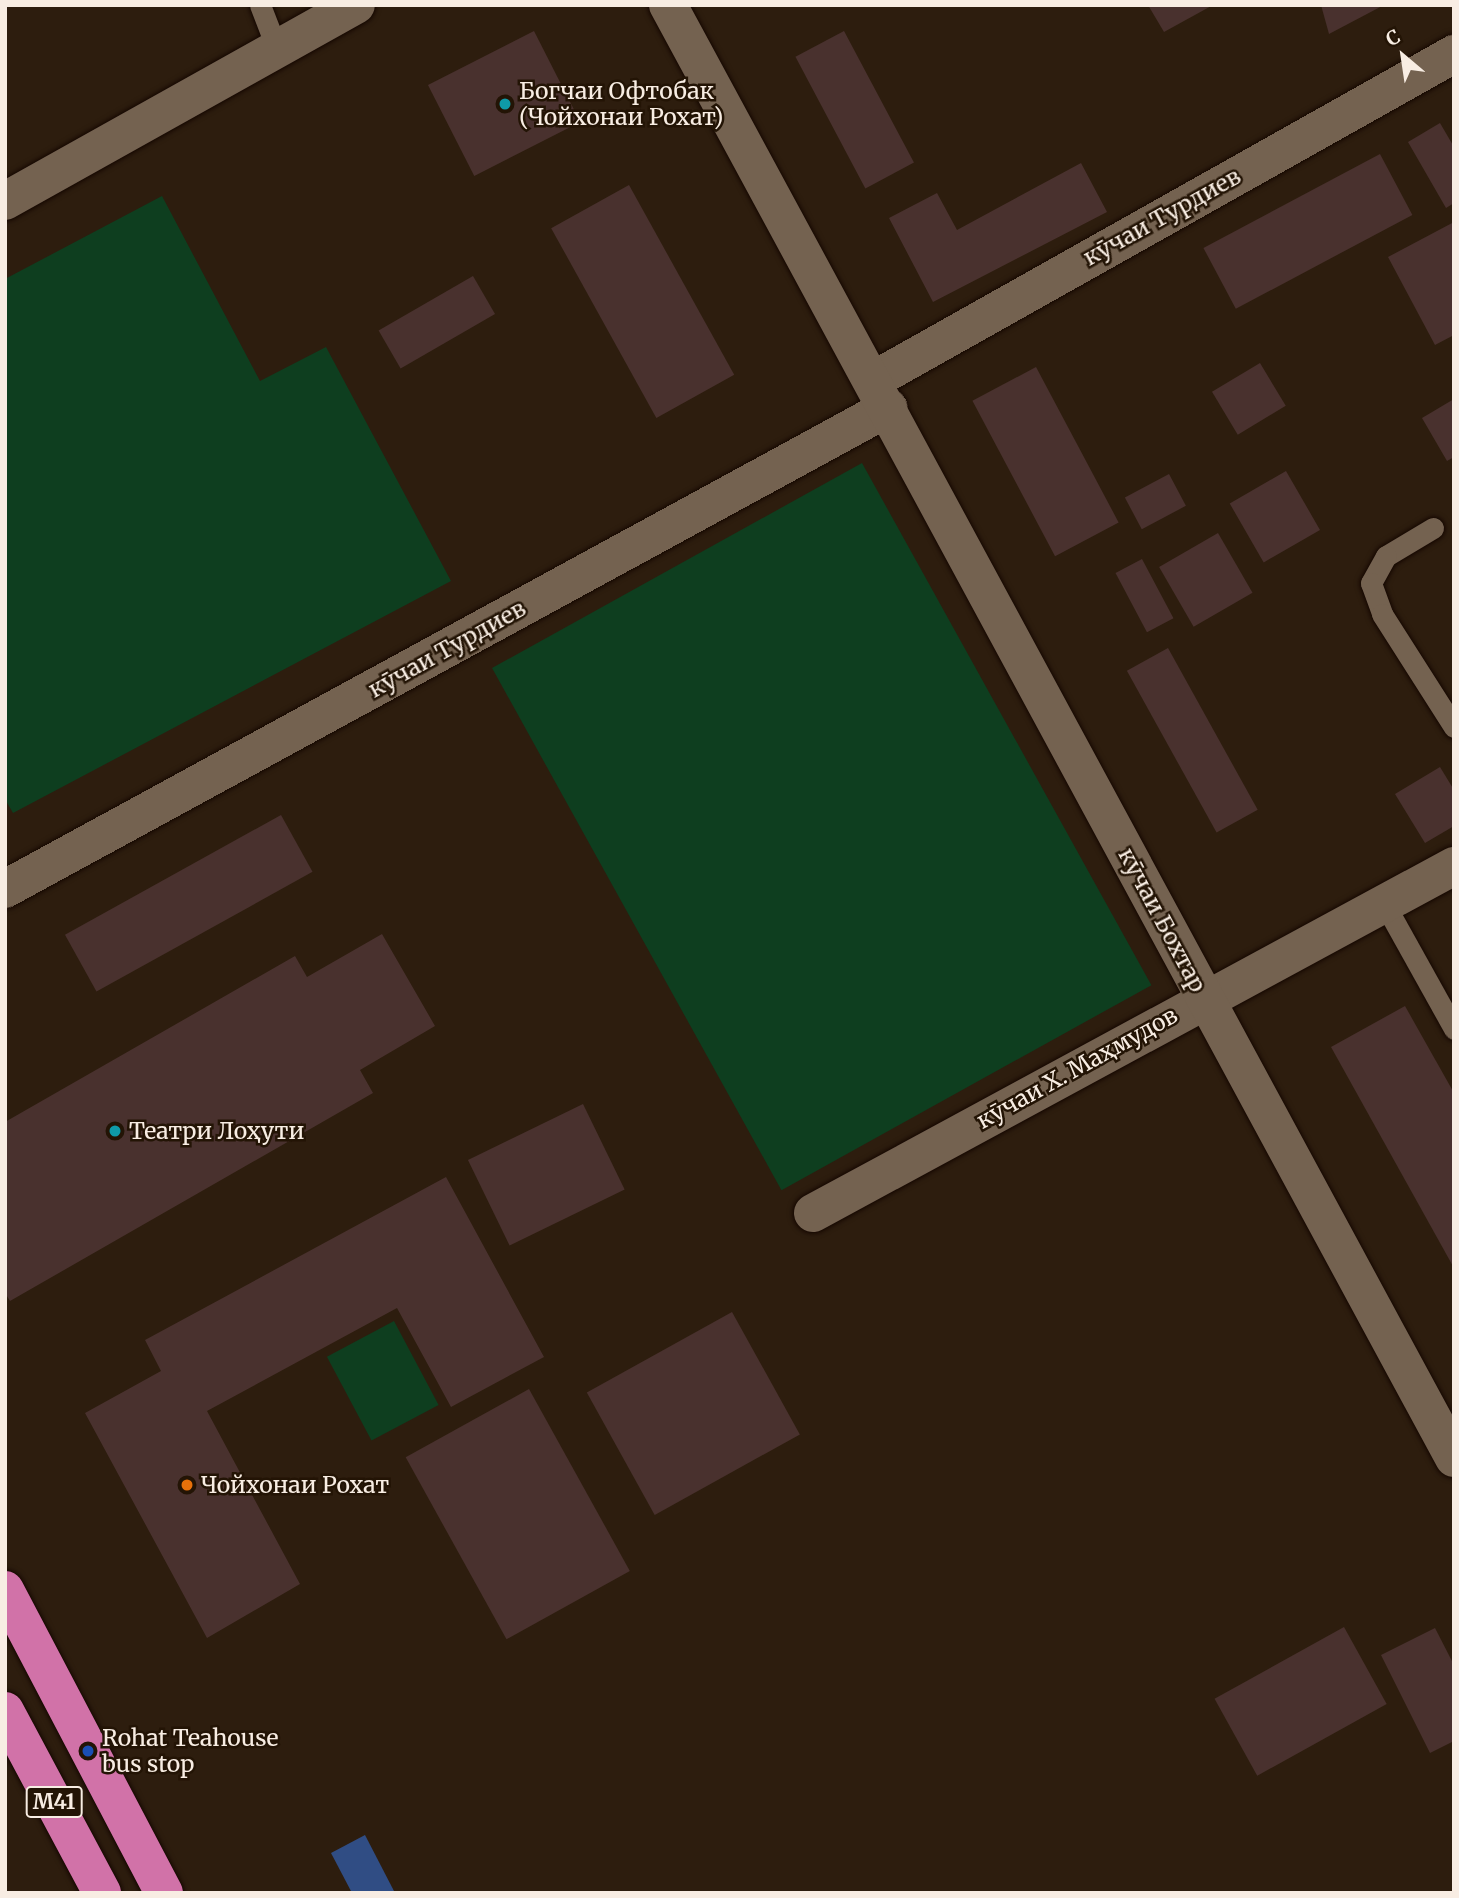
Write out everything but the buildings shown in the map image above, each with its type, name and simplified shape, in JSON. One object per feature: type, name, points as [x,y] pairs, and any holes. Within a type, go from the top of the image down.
[{"type":"highway","points":[[5,1590],[164,1893]]},
{"type":"highway","name":"M41","points":[[5,1711],[102,1893]]},
{"type":"street","points":[[5,201],[356,5]]},
{"type":"street","name":"кӯчаи Бохтар","points":[[668,5],[1454,1458]]},
{"type":"street","name":"кӯчаи Турдиев","points":[[5,889],[880,395],[1454,54]]},
{"type":"street","name":"кӯчаи Х. Маҳмудов","points":[[813,1213],[1454,866]]},
{"type":"lane","points":[[260,5],[277,50]]},
{"type":"lane","points":[[1433,528],[1386,556],[1371,583],[1382,614],[1454,727]]},
{"type":"lane","points":[[1384,903],[1454,1029]]},
{"type":"green space","points":[[162,196],[260,381],[326,347],[451,581],[13,813],[5,799],[5,279]]},
{"type":"green space","points":[[862,463],[1151,985],[781,1190],[492,668]]},
{"type":"green space","points":[[394,1321],[439,1405],[371,1441],[327,1357]]},
{"type":"water","points":[[365,1835],[395,1893],[352,1893],[331,1853]]},
{"type":"place","name":"Богчаи Офтобак (Чойхонаи Рохат)","points":[[505,104]]},
{"type":"place","name":"Театри Лоҳути","points":[[115,1131]]},
{"type":"place","name":"Чойхонаи Рохат","points":[[187,1485]]},
{"type":"place","name":"Rohat Teahouse bus stop","points":[[88,1751]]}]
